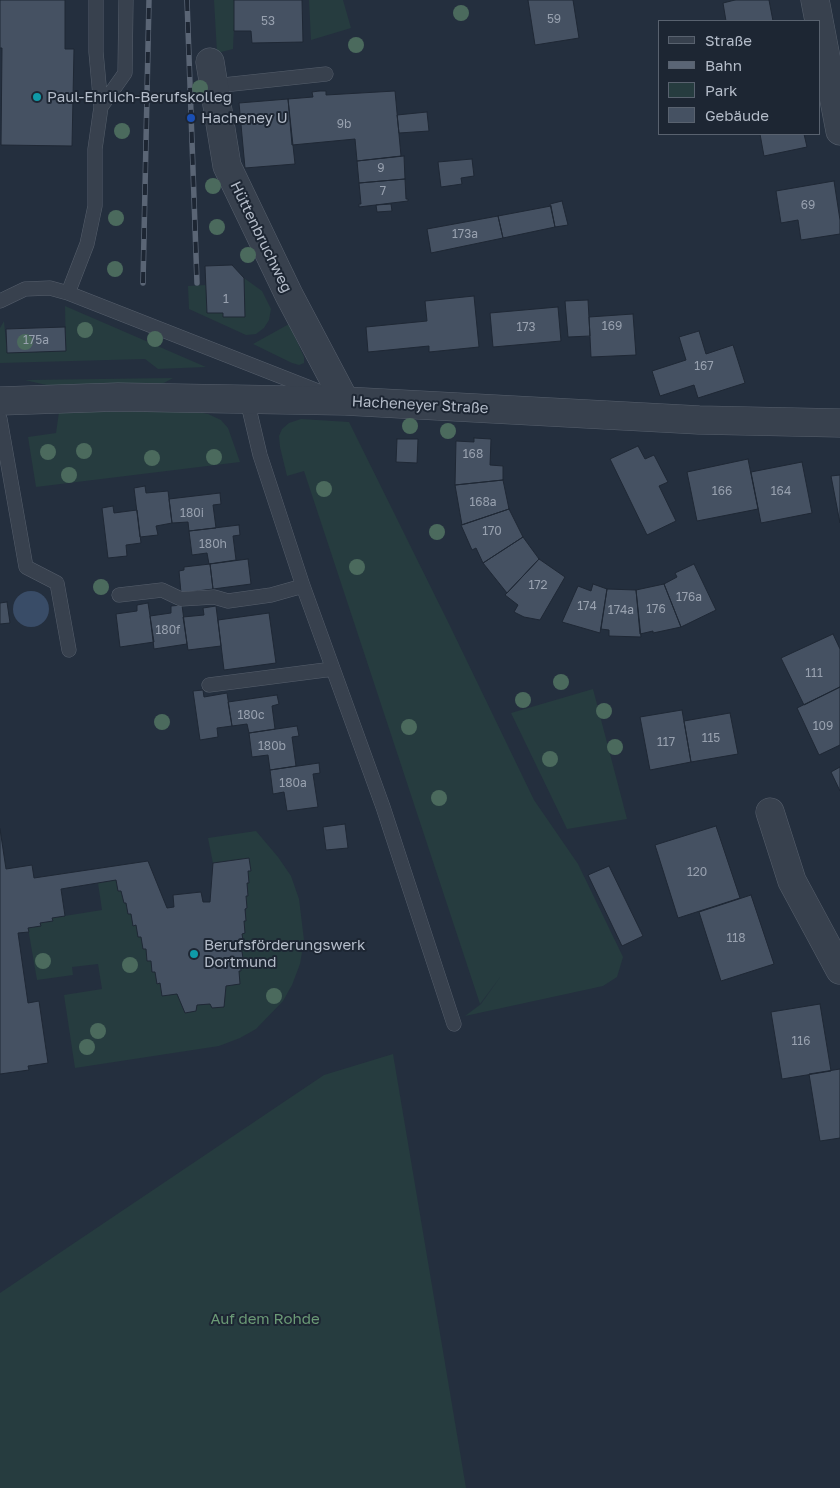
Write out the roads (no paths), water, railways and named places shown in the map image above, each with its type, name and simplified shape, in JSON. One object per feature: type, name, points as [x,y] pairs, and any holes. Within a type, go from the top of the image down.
[{"type":"street","points":[[815,0],[819,20]]},
{"type":"street","points":[[820,26],[840,131]]},
{"type":"street","name":"Hüttenbruchweg","points":[[212,74],[227,166],[289,295],[345,401]]},
{"type":"street","name":"Hacheneyer Straße","points":[[0,401],[118,397],[345,401],[699,420],[840,423]]},
{"type":"street","points":[[770,812],[792,881],[840,970]]},
{"type":"lane","points":[[68,293],[87,244],[95,206],[95,149],[101,107],[96,52],[96,0]]},
{"type":"lane","points":[[101,107],[124,73],[126,0]]},
{"type":"lane","points":[[212,74],[326,74]]},
{"type":"lane","points":[[0,301],[25,289],[50,288],[68,293],[345,401]]},
{"type":"lane","points":[[247,400],[260,455],[303,586],[383,807],[454,1024]]},
{"type":"lane","points":[[0,419],[26,567],[57,583],[69,650]]},
{"type":"lane","points":[[120,595],[162,590],[181,599],[214,597],[228,601],[271,595],[303,586]]},
{"type":"lane","points":[[209,685],[333,669]]},
{"type":"water","points":[[31,591],[38,592],[44,596],[48,602],[48,616],[44,622],[38,626],[31,627],[24,626],[18,622],[14,616],[13,609],[14,602],[18,596],[24,592]]},
{"type":"railway","points":[[143,283],[149,0]]},
{"type":"railway","points":[[187,0],[197,283]]},
{"type":"place","name":"Paul-Ehrlich-Berufskolleg","points":[[37,97]]},
{"type":"place","name":"Hacheney U","points":[[191,118]]},
{"type":"place","name":"Berufsförderungswerk Dortmund","points":[[194,954]]},
{"type":"park label","name":"Auf dem Rohde","points":[[265,1319]]}]
